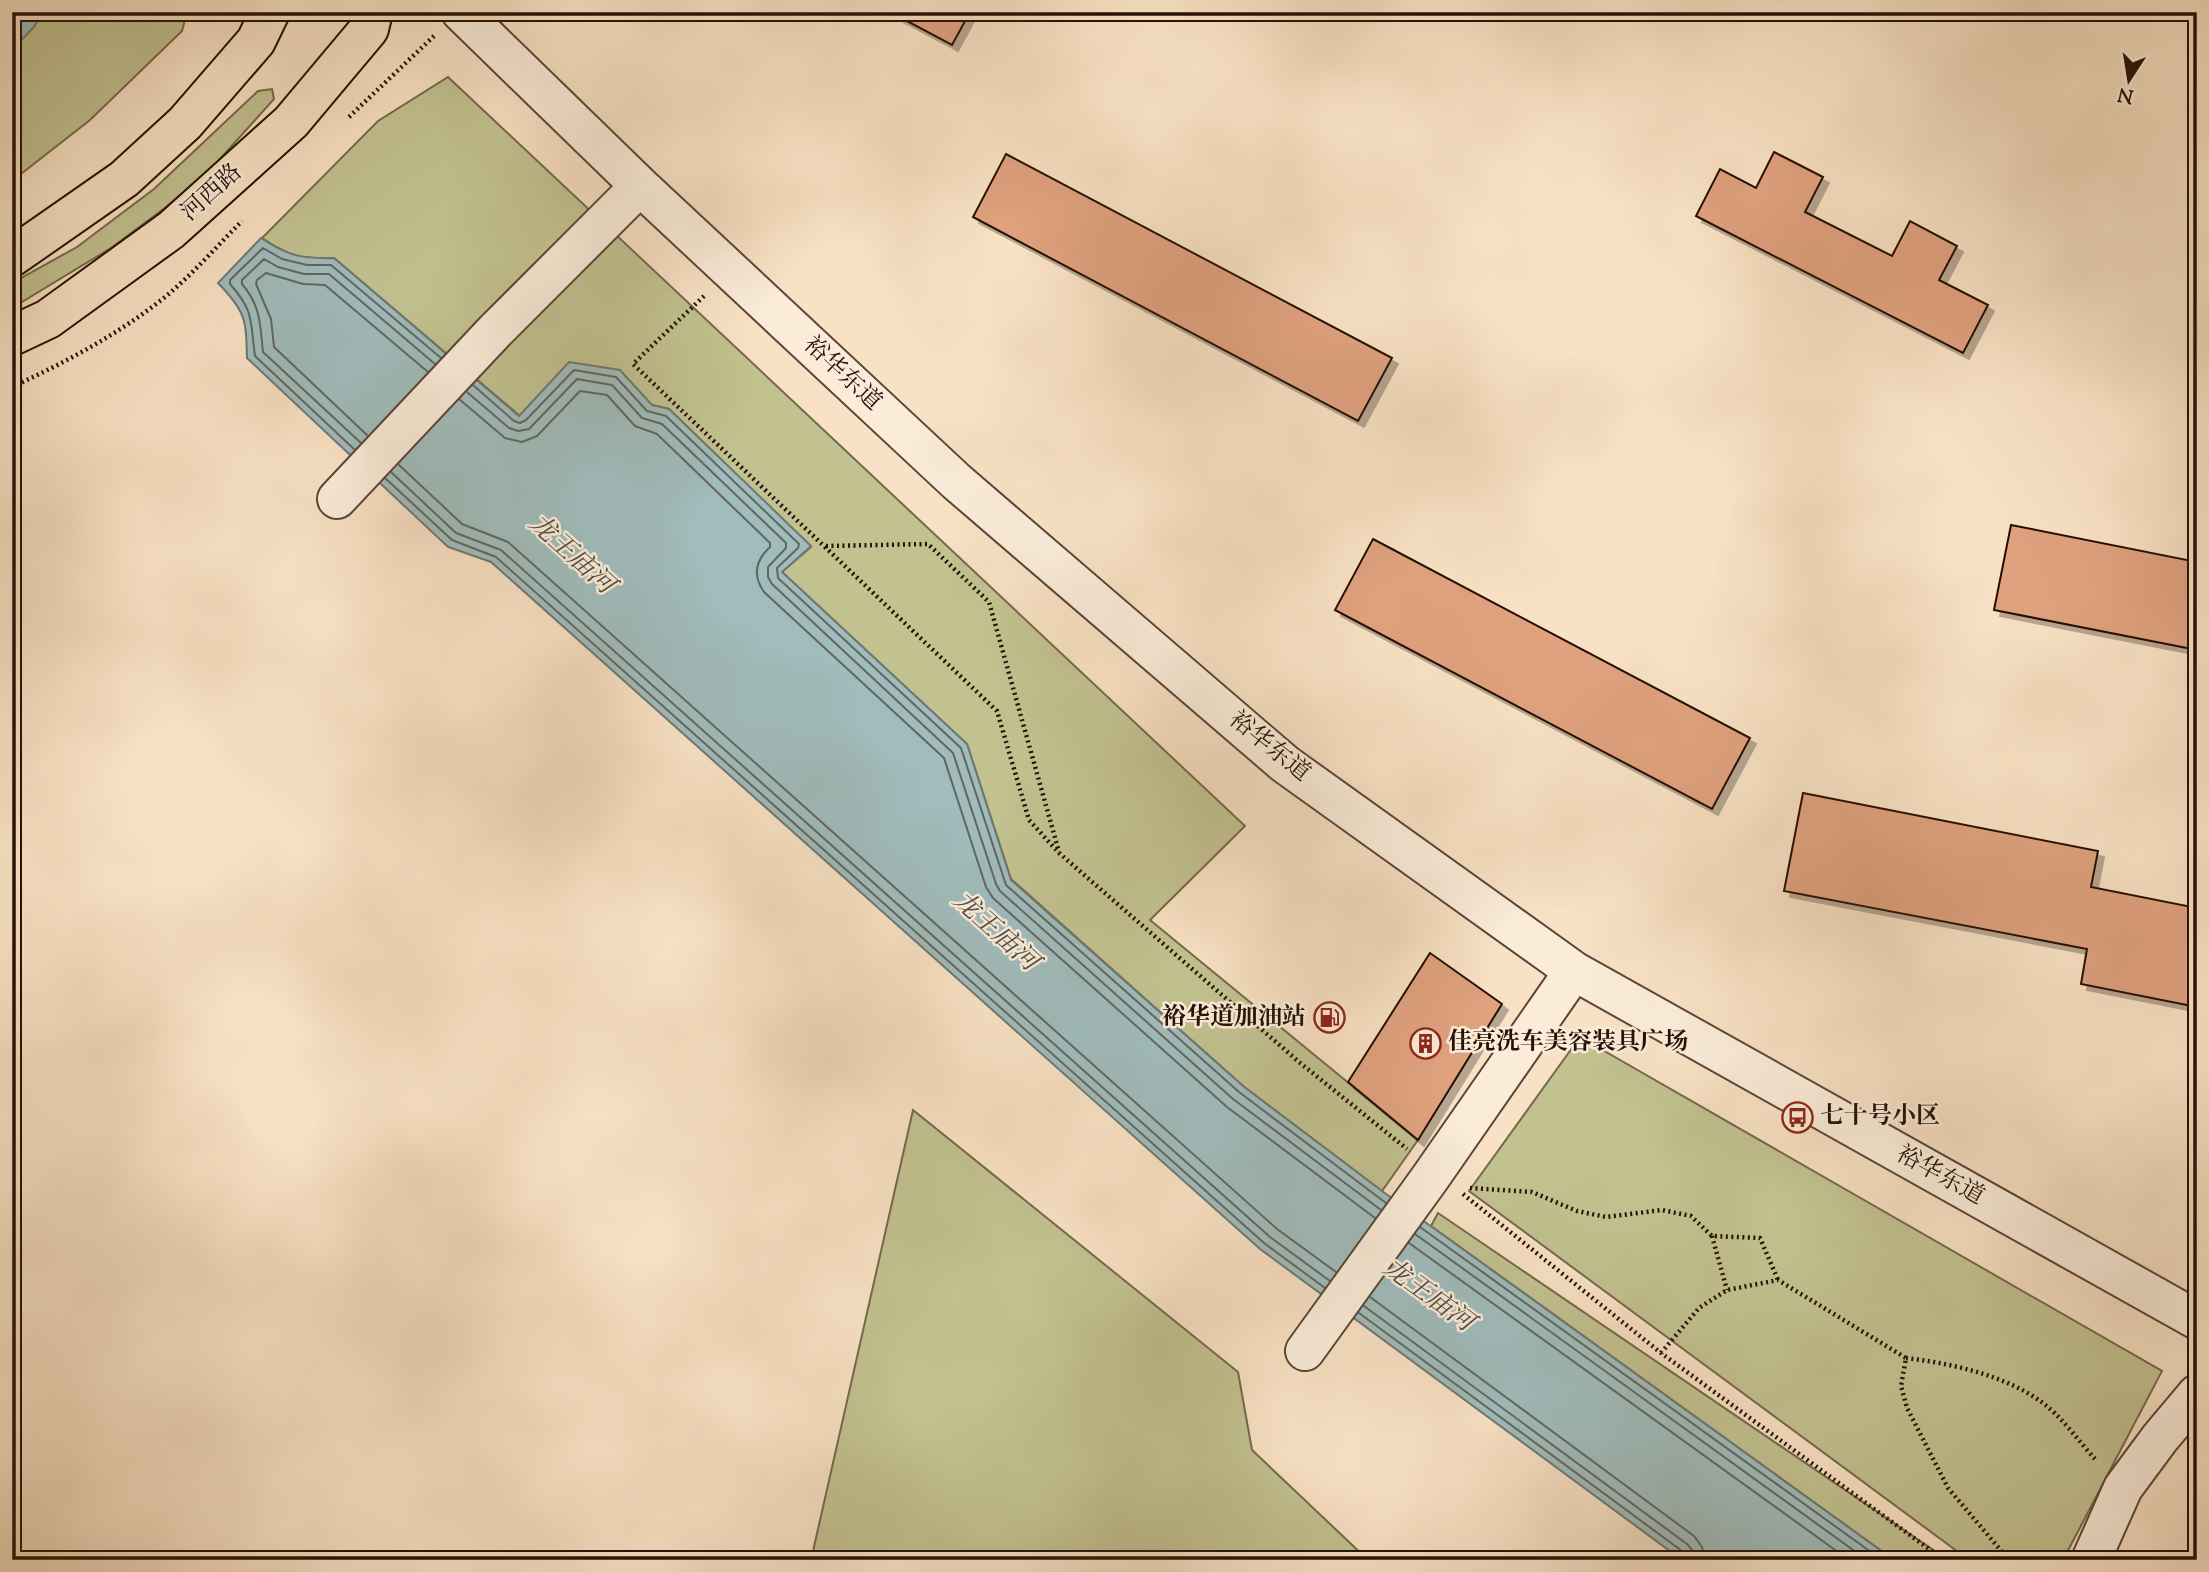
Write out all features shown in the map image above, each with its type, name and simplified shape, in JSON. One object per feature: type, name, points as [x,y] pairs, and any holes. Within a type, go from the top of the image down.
[{"type":"main road","points":[[16,255],[124,179],[185,123],[256,41],[270,12]]},
{"type":"main road","name":"河西路","points":[[12,336],[48,318],[171,230],[291,122],[371,21]]},
{"type":"street","name":"裕华东道","points":[[461,12],[640,186],[957,482],[1285,764],[1574,971],[2197,1320]]},
{"type":"street","points":[[337,499],[495,331],[640,186]]},
{"type":"street","points":[[1305,1351],[1421,1166],[1574,971]]},
{"type":"street","points":[[2091,1560],[2123,1488],[2197,1394]]},
{"type":"path","points":[[708,293],[633,365],[997,711],[1029,820],[1059,853],[1421,1166]]},
{"type":"path","points":[[826,546],[928,544],[989,602],[1059,853]]},
{"type":"path","points":[[1727,1290],[1712,1236],[1691,1216],[1662,1210],[1606,1217],[1577,1212],[1532,1192],[1454,1187],[1661,1353],[1944,1560]]},
{"type":"path","points":[[1712,1236],[1760,1238],[1778,1280],[1906,1358],[1941,1362],[2018,1387],[2043,1402],[2123,1488]]},
{"type":"path","points":[[1661,1353],[1699,1308],[1727,1290],[1778,1280]]},
{"type":"path","points":[[1906,1358],[1901,1387],[1907,1408],[1948,1488],[2009,1560]]},
{"type":"shaded area","points":[[12,12],[187,12],[182,31],[90,120],[12,181]]},
{"type":"shaded area","points":[[448,77],[1245,826],[1150,920],[1418,1140],[1382,1191],[1243,1086],[1011,879],[967,744],[782,572],[811,547],[669,409],[652,405],[520,416],[334,258],[296,256],[262,238],[378,121]]},
{"type":"shaded area","points":[[272,89],[274,99],[211,169],[166,207],[111,248],[12,308],[12,283],[77,247],[154,189],[258,91]]},
{"type":"shaded area","points":[[1580,1037],[2162,1371],[2063,1560],[1969,1560],[1469,1191]]},
{"type":"shaded area","points":[[913,1110],[1238,1372],[1252,1450],[1368,1560],[811,1560]]},
{"type":"shaded area","points":[[1438,1213],[1948,1560],[1894,1560],[1431,1226]]},
{"type":"water","points":[[12,12],[43,12],[34,27],[12,50]]},
{"type":"water","name":"龙王庙河","points":[[261,238],[296,255],[334,258],[519,416],[569,362],[620,370],[652,405],[669,409],[811,546],[782,572],[967,744],[1011,880],[1243,1086],[1382,1191],[1894,1560],[1682,1560],[1260,1249],[491,562],[448,547],[247,358],[243,317],[234,301],[218,283]]},
{"type":"building","points":[[890,12],[970,12],[952,45]]},
{"type":"building","points":[[1774,152],[1823,177],[1805,212],[1892,256],[1910,221],[1957,246],[1939,280],[1988,305],[1963,353],[1696,216],[1720,169],[1756,188]]},
{"type":"building","points":[[1006,154],[1392,358],[1358,421],[973,217]]},
{"type":"building","points":[[2011,525],[2197,562],[2197,650],[1994,610]]},
{"type":"building","points":[[1373,539],[1750,738],[1712,809],[1335,610]]},
{"type":"building","points":[[1803,793],[2098,851],[2091,887],[2197,908],[2197,1007],[2081,984],[2087,949],[1784,891]]},
{"type":"building","name":"佳亮洗车美容装具广场","points":[[1430,953],[1502,1004],[1418,1140],[1348,1082]]},
{"type":"place","name":"裕华道加油站","points":[[1329,1018]]},
{"type":"place","name":"佳亮洗车美容装具广场","points":[[1425,1043]]},
{"type":"place","name":"七十号小区","points":[[1797,1117]]}]
